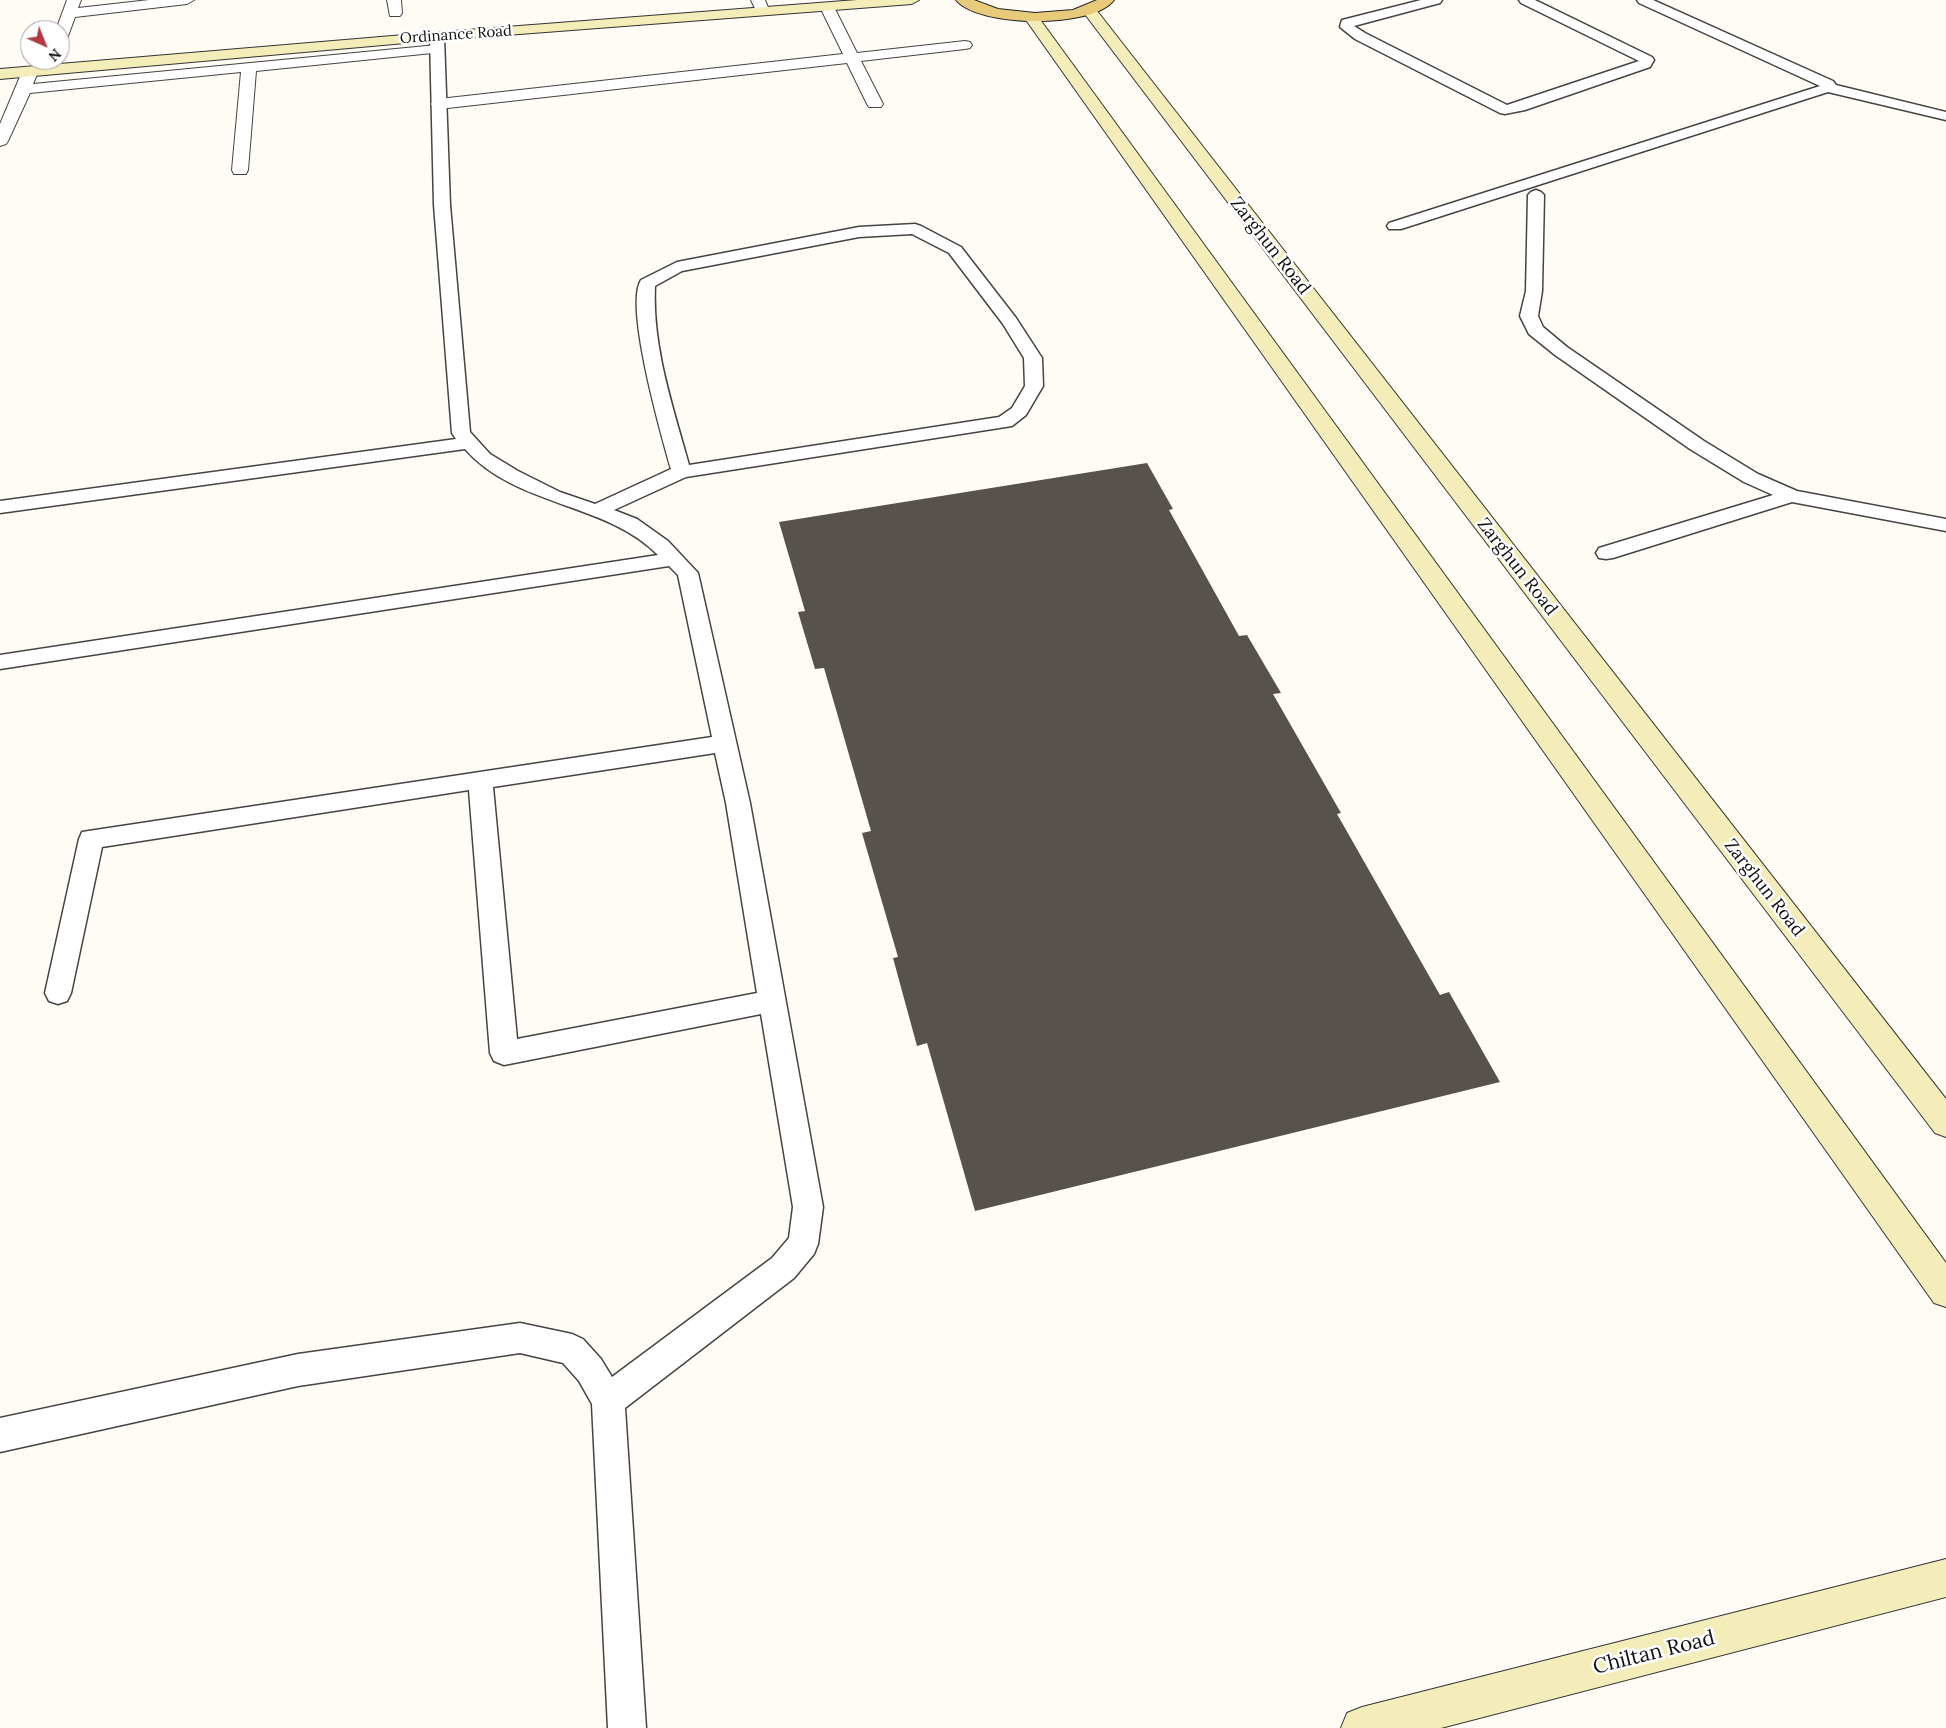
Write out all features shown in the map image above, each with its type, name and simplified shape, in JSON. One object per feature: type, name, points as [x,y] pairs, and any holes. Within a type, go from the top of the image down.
[{"type":"main road","points":[[963,0],[975,7],[999,14],[1031,17],[1060,16],[1098,5]]},
{"type":"street","points":[[67,20],[72,7],[187,0]]},
{"type":"street","name":"Ordinance Road","points":[[70,64],[437,43],[761,6],[827,7],[912,0]]},
{"type":"street","name":"Zarghun Road","points":[[1098,5],[1946,1124]]},
{"type":"street","points":[[827,7],[875,104]]},
{"type":"street","points":[[1031,17],[1946,1291]]},
{"type":"street","points":[[0,103],[22,95],[437,43]]},
{"type":"street","points":[[439,104],[965,46]]},
{"type":"street","points":[[240,170],[249,67]]},
{"type":"street","name":"Ordinance Road","points":[[0,74],[34,70]]},
{"type":"street","points":[[0,141],[31,71]]},
{"type":"street","name":"Chiltan Road","points":[[1362,1728],[1946,1578]]},
{"type":"lane","points":[[1436,0],[1346,23],[1347,27],[1360,36],[1505,110],[1520,107],[1645,64],[1647,60],[1525,0]]},
{"type":"lane","points":[[1643,0],[1828,84],[1829,88]]},
{"type":"lane","points":[[437,43],[442,205],[461,433],[483,458],[511,475],[553,496],[630,523],[661,546],[688,573],[740,813],[808,1208],[803,1244],[783,1268],[608,1401]]},
{"type":"lane","points":[[1396,226],[1829,88],[1946,116]]},
{"type":"lane","points":[[1536,195],[1534,291],[1529,316],[1534,330],[1561,352],[1697,445],[1751,478],[1791,496],[1890,516],[1946,524]]},
{"type":"lane","points":[[596,511],[681,472],[1005,422],[1019,411],[1034,386],[1033,358],[1010,322],[955,250],[915,229],[860,232],[677,267],[647,284],[645,300],[655,368],[681,472]]},
{"type":"lane","points":[[0,506],[470,443]]},
{"type":"lane","points":[[1606,553],[1791,496]]},
{"type":"lane","points":[[0,662],[675,559]]},
{"type":"lane","points":[[58,993],[91,839],[725,743]]},
{"type":"lane","points":[[480,780],[504,1053],[772,1001]]},
{"type":"lane","points":[[0,1435],[298,1370],[520,1338],[572,1350],[590,1370],[608,1401],[627,1728]]},
{"type":"building","points":[[1147,463],[1173,509],[1169,510],[1239,636],[1247,635],[1281,693],[1273,694],[1341,813],[1337,814],[1440,995],[1449,992],[1500,1082],[975,1211],[927,1043],[917,1046],[893,958],[898,957],[862,833],[871,831],[824,668],[815,669],[798,612],[805,611],[779,522]]}]
